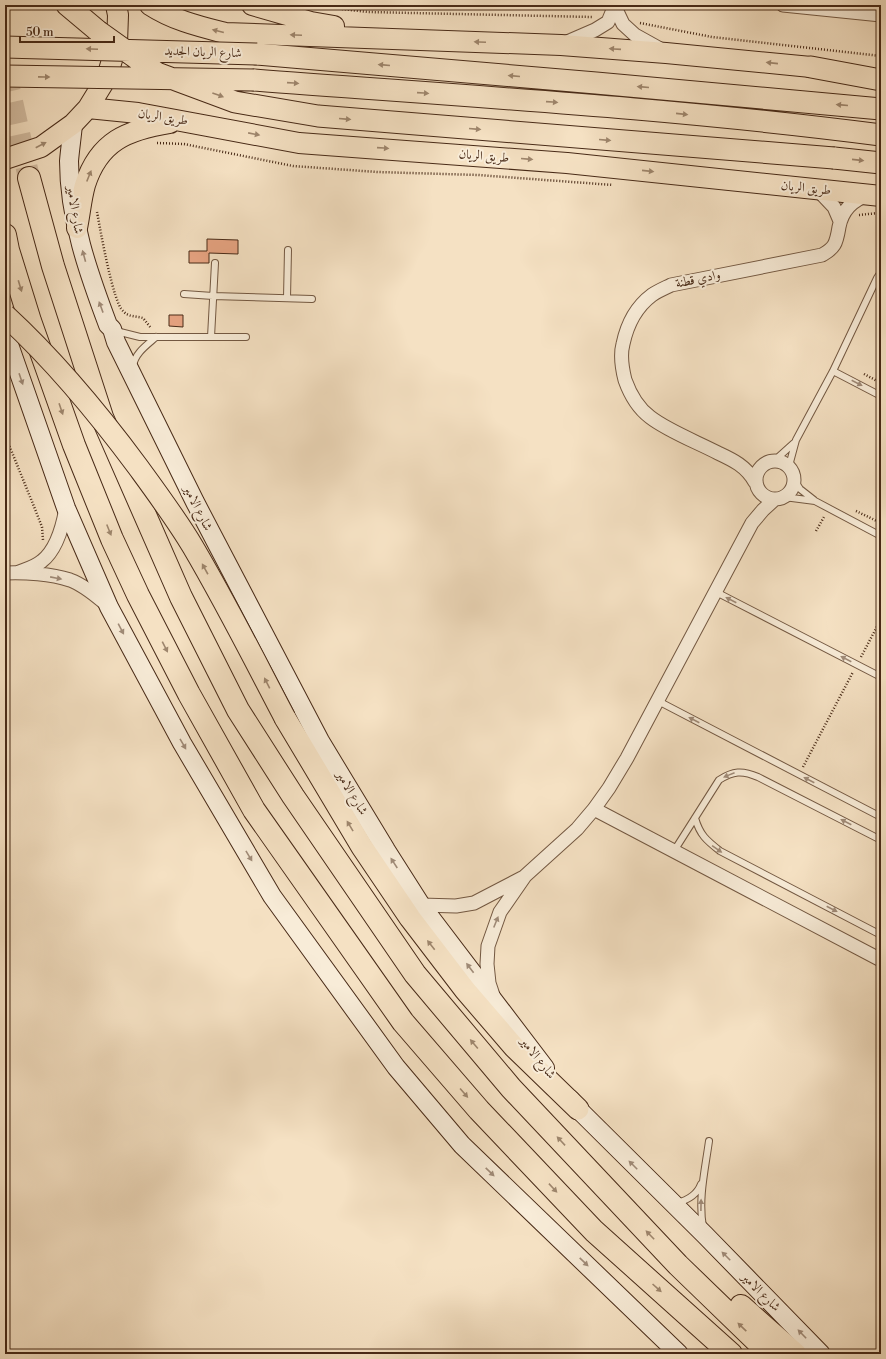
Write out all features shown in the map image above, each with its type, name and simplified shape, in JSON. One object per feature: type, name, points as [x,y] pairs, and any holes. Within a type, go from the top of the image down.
[{"type":"highway","points":[[67,5],[98,31],[157,73],[235,102],[318,116],[834,158],[881,164]]},
{"type":"highway","name":"شارع الريان الجديد","points":[[5,47],[257,54],[604,83],[881,109]]},
{"type":"highway","points":[[811,67],[881,80]]},
{"type":"highway","name":"شارع الريان الجديد","points":[[5,76],[254,80],[596,105],[812,126],[881,135]]},
{"type":"highway","points":[[29,178],[54,266],[102,417],[180,597],[238,710],[298,803],[414,974],[511,1088],[678,1265],[770,1354]]},
{"type":"highway","points":[[5,235],[8,250],[30,321],[74,445],[112,539],[138,595],[189,694],[254,810],[403,1022],[479,1110],[594,1231],[731,1354]]},
{"type":"highway","points":[[5,315],[55,365],[80,393],[120,442],[154,488],[193,547],[238,628],[285,718],[362,847],[410,918],[465,990],[514,1047],[578,1109]]},
{"type":"highway","points":[[678,1265],[699,1274],[718,1286],[795,1354]]},
{"type":"main road","points":[[5,159],[41,146],[73,124],[88,108],[107,77],[117,43],[118,15],[116,5]]},
{"type":"main road","points":[[150,5],[162,13],[190,24],[225,33],[561,45],[666,53],[811,67]]},
{"type":"main road","points":[[252,5],[311,22],[433,41]]},
{"type":"main road","name":"طريق الريان","points":[[88,108],[138,113],[188,121],[299,143],[567,163],[875,195]]},
{"type":"main road","points":[[77,228],[85,186],[102,151],[116,140],[136,131],[160,124],[188,121]]},
{"type":"main road","name":"شارع الامير","points":[[73,124],[69,160],[71,190],[77,228],[84,258],[108,324],[112,329],[116,342],[195,502],[320,741],[386,850],[421,904],[578,1109],[705,1235],[821,1354]]},
{"type":"main road","points":[[6,337],[66,508],[109,607],[182,743],[272,896],[396,1068],[462,1145],[679,1354]]},
{"type":"street","points":[[784,5],[879,13]]},
{"type":"street","points":[[561,45],[608,22],[615,6]]},
{"type":"street","points":[[615,6],[622,24],[635,35],[666,53]]},
{"type":"street","points":[[811,67],[881,73]]},
{"type":"street","points":[[817,189],[831,204],[840,221]]},
{"type":"street","name":"وادي قطنة","points":[[757,486],[747,470],[736,462],[650,418],[640,408],[628,390],[622,370],[621,349],[626,329],[637,310],[652,295],[671,285],[822,255],[829,251],[834,244],[843,214],[854,201],[875,195]]},
{"type":"street","name":"وادي قطنة","points":[[736,462],[749,464],[769,462]]},
{"type":"street","points":[[494,1001],[489,983],[487,964],[488,946],[500,912],[525,876],[577,829],[609,788],[658,701],[752,523],[757,507],[756,475],[758,469],[769,462],[784,463],[789,466],[794,475],[792,490],[763,510],[752,523]]},
{"type":"street","points":[[757,486],[762,494],[768,498],[780,498]]},
{"type":"street","points":[[11,573],[30,568],[43,561],[51,551],[62,527],[66,508]]},
{"type":"street","points":[[11,573],[45,575],[71,580],[91,591],[109,607]]},
{"type":"street","points":[[594,809],[881,960]]},
{"type":"street","points":[[421,904],[456,906],[474,903],[525,876]]},
{"type":"lane","points":[[287,298],[288,250]]},
{"type":"lane","points":[[212,337],[215,263]]},
{"type":"lane","points":[[789,466],[796,440],[833,371],[881,272]]},
{"type":"lane","points":[[184,294],[312,299]]},
{"type":"lane","points":[[112,329],[126,335],[140,338],[246,337]]},
{"type":"lane","points":[[132,373],[134,360],[156,337]]},
{"type":"lane","points":[[833,371],[881,396]]},
{"type":"lane","points":[[769,462],[786,451],[796,440]]},
{"type":"lane","points":[[794,480],[800,489],[815,502],[881,536]]},
{"type":"lane","points":[[780,498],[815,502]]},
{"type":"lane","points":[[716,592],[881,677]]},
{"type":"lane","points":[[658,701],[881,817]]},
{"type":"lane","points":[[673,851],[719,780],[728,774],[738,772],[748,773],[881,840]]},
{"type":"lane","points":[[695,818],[699,832],[708,842],[720,851],[881,934]]},
{"type":"lane","points":[[705,1235],[701,1215],[701,1195],[709,1141]]},
{"type":"lane","points":[[673,1204],[688,1200],[699,1189],[705,1175]]},
{"type":"path","points":[[150,142],[184,144],[293,166],[377,172],[478,175],[613,185]]},
{"type":"path","points":[[97,212],[118,304],[122,311],[129,315],[146,320],[156,337]]},
{"type":"path","points":[[840,221],[861,215],[881,213]]},
{"type":"path","points":[[864,374],[881,383]]},
{"type":"path","points":[[5,435],[42,527],[43,561]]},
{"type":"path","points":[[816,531],[824,517],[831,520]]},
{"type":"path","points":[[799,775],[881,619]]},
{"type":"building","points":[[207,239],[238,240],[238,254],[209,253],[209,263],[189,263],[189,251],[207,251]]},
{"type":"building","points":[[169,315],[183,315],[183,327],[169,326]]},
{"type":"tunnel","points":[[5,70],[29,178]]}]
